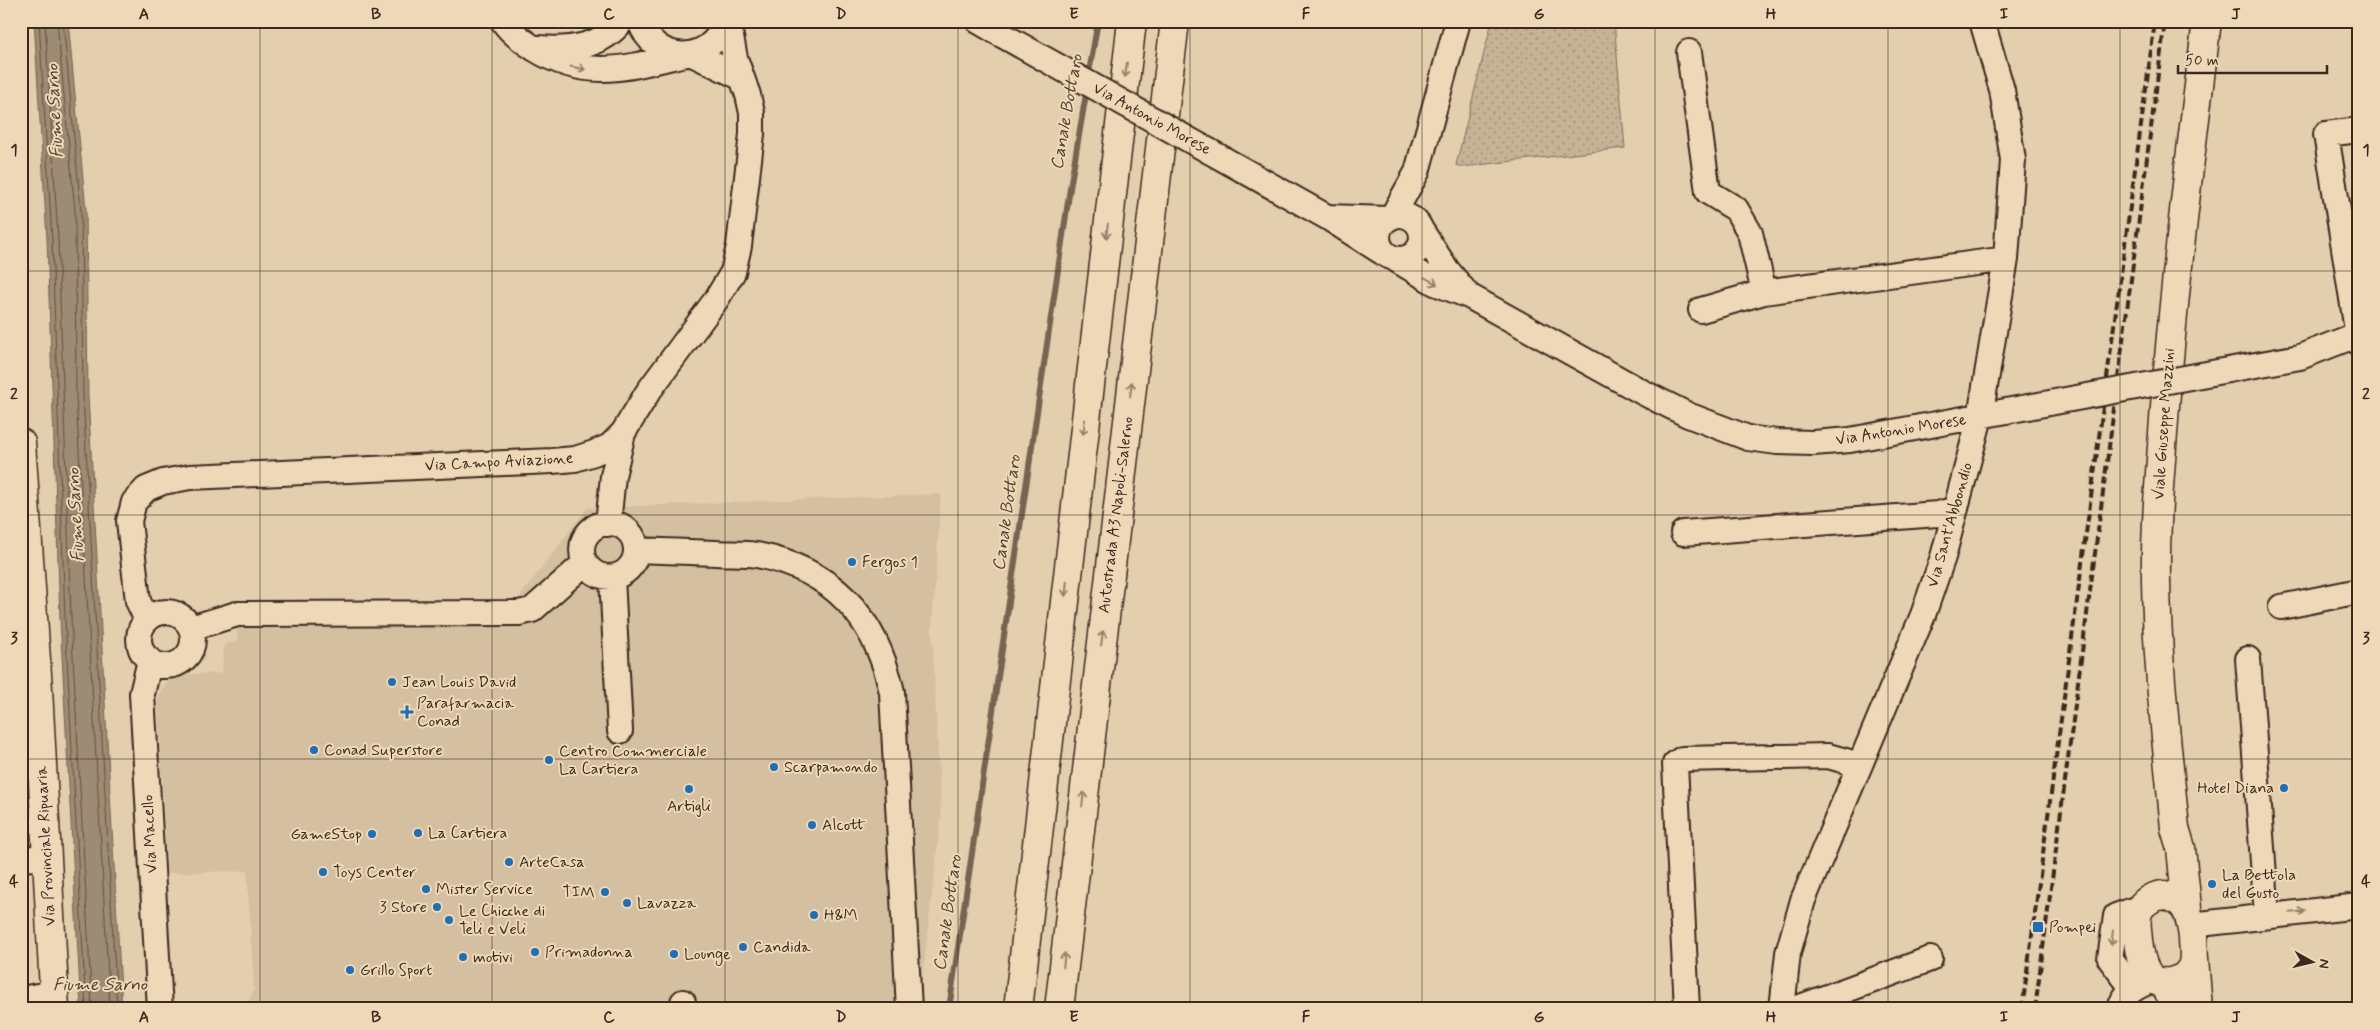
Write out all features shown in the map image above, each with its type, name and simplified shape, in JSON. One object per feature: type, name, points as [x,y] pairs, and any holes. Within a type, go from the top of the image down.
[{"type":"main road","points":[[1018,1009],[1132,21]]},
{"type":"main road","name":"Autostrada A3 Napoli-Salerno","points":[[1059,1009],[1175,21]]},
{"type":"main road","name":"Viale Giuseppe Mazzini","points":[[2179,1009],[2147,977],[2136,925],[2144,904],[2162,876],[2172,847],[2174,828],[2158,636],[2157,529],[2175,288],[2208,21]]},
{"type":"main road","name":"Via Provinciale Ripuaria","points":[[21,444],[34,858],[54,1001]]},
{"type":"main road","name":"Viale Giuseppe Mazzini","points":[[2174,828],[2181,848],[2196,933],[2198,1009]]},
{"type":"main road","points":[[2144,904],[2164,895],[2181,901],[2196,933],[2187,974],[2171,982],[2147,977]]},
{"type":"street","points":[[503,21],[520,39],[560,62],[587,69],[610,70],[703,50],[713,43],[726,21]]},
{"type":"street","points":[[534,48],[555,50],[588,45],[605,36],[622,21]]},
{"type":"street","points":[[640,21],[649,39],[658,48],[687,54],[742,78]]},
{"type":"street","name":"Via Campo Aviazione","points":[[147,620],[138,602],[129,520],[134,502],[146,489],[162,482],[190,477],[575,459],[610,446],[623,434],[648,392],[716,300],[733,272],[739,246],[752,134],[752,113],[726,21]]},
{"type":"street","name":"Via Antonio Morese","points":[[978,21],[996,28],[1327,217],[1435,284],[1469,296],[1644,394],[1688,415],[1748,438],[1777,442],[1813,443],[1850,440],[2300,357],[2358,337]]},
{"type":"street","points":[[1417,172],[1419,227],[1422,236],[1419,250],[1408,258],[1391,258],[1382,251],[1378,237],[1383,224],[1390,218],[1417,172],[1458,21]]},
{"type":"street","name":"Via Sant'Abbondio","points":[[1782,1009],[1788,953],[1803,900],[1923,615],[1956,508],[1980,417],[2006,259],[2013,160],[2002,90],[1982,21]]},
{"type":"street","points":[[1689,52],[1708,192],[1736,209],[1750,233],[1764,292]]},
{"type":"street","points":[[2358,337],[2326,134],[2359,130]]},
{"type":"street","name":"Via Antonio Morese","points":[[1327,217],[1407,217],[1419,227],[1447,270],[1469,296]]},
{"type":"street","points":[[1701,310],[1764,292],[2006,259]]},
{"type":"street","points":[[608,524],[613,476],[623,434]]},
{"type":"street","points":[[1683,533],[1938,514],[1956,508]]},
{"type":"street","points":[[608,524],[624,528],[635,542],[636,550],[631,566],[625,572],[612,577],[599,575],[586,563],[583,555],[586,537],[600,525],[608,524]]},
{"type":"street","points":[[636,550],[756,555],[792,564],[823,580],[853,606],[871,631],[886,663],[892,692],[909,1009]]},
{"type":"street","points":[[191,628],[237,614],[519,613],[532,610],[586,563]]},
{"type":"street","points":[[612,577],[620,731]]},
{"type":"street","points":[[2281,607],[2359,591]]},
{"type":"street","points":[[172,612],[186,621],[191,628],[192,645],[183,660],[167,666],[150,660],[144,654],[140,636],[147,620],[155,614],[172,612]]},
{"type":"street","points":[[2248,659],[2267,916]]},
{"type":"street","name":"Via Macello","points":[[150,660],[142,694],[160,1009]]},
{"type":"street","points":[[1687,1009],[1675,764],[1682,759],[1828,756],[1860,765]]},
{"type":"street","points":[[2196,933],[2267,916],[2359,906]]},
{"type":"street","points":[[1795,1009],[1930,960]]},
{"type":"street","points":[[2120,1009],[2122,1000],[2147,977]]},
{"type":"street","points":[[21,999],[54,1001]]},
{"type":"shaded area","points":[[1492,21],[1614,21],[1625,148],[1462,167],[1456,165]]},
{"type":"shaded area","name":"Centro Commerciale La Cartiera","points":[[941,494],[932,629],[941,815],[919,1009],[172,1009],[241,1005],[248,1002],[254,990],[247,871],[167,873],[158,705],[158,698],[162,689],[174,675],[222,673],[224,647],[228,643],[237,642],[237,601],[515,603],[587,508]]},
{"type":"water","name":"Fiume Sarno","points":[[34,21],[68,21],[86,210],[88,396],[122,1009],[81,1009],[60,619],[47,239]]},
{"type":"waterway","name":"Canale Bottaro","points":[[1088,78],[1098,21]]},
{"type":"waterway","name":"Canale Bottaro","points":[[949,1009],[1070,188],[1087,88]]},
{"type":"railway","points":[[2022,1009],[2155,21]]},
{"type":"railway","points":[[2035,1009],[2165,21]]},
{"type":"place","name":"Fergos 1","points":[[852,562]]},
{"type":"place","name":"Jean Louis David","points":[[392,682]]},
{"type":"place","name":"Parafarmacia Conad","points":[[407,712]]},
{"type":"place","name":"Conad Superstore","points":[[314,750]]},
{"type":"place","name":"Centro Commerciale La Cartiera","points":[[549,760]]},
{"type":"place","name":"Scarpamondo","points":[[774,767]]},
{"type":"place","name":"Hotel Diana","points":[[2284,788]]},
{"type":"place","name":"Artigli","points":[[689,789]]},
{"type":"place","name":"Alcott","points":[[812,825]]},
{"type":"place","name":"La Cartiera","points":[[418,833]]},
{"type":"place","name":"GameStop","points":[[372,834]]},
{"type":"place","name":"ArteCasa","points":[[509,862]]},
{"type":"place","name":"Toys Center","points":[[323,872]]},
{"type":"place","name":"La Bettola del Gusto","points":[[2212,884]]},
{"type":"place","name":"Mister Service","points":[[426,889]]},
{"type":"place","name":"TIM","points":[[605,892]]},
{"type":"place","name":"Lavazza","points":[[627,903]]},
{"type":"place","name":"3 Store","points":[[437,907]]},
{"type":"place","name":"H&M","points":[[814,915]]},
{"type":"place","name":"Le Chicche di Teli e Veli","points":[[449,920]]},
{"type":"place","name":"Pompei","points":[[2038,927]]},
{"type":"place","name":"Candida","points":[[743,947]]},
{"type":"place","name":"Primadonna","points":[[535,952]]},
{"type":"place","name":"Lounge","points":[[674,954]]},
{"type":"place","name":"motivi","points":[[463,957]]},
{"type":"place","name":"Grillo Sport","points":[[350,970]]}]
